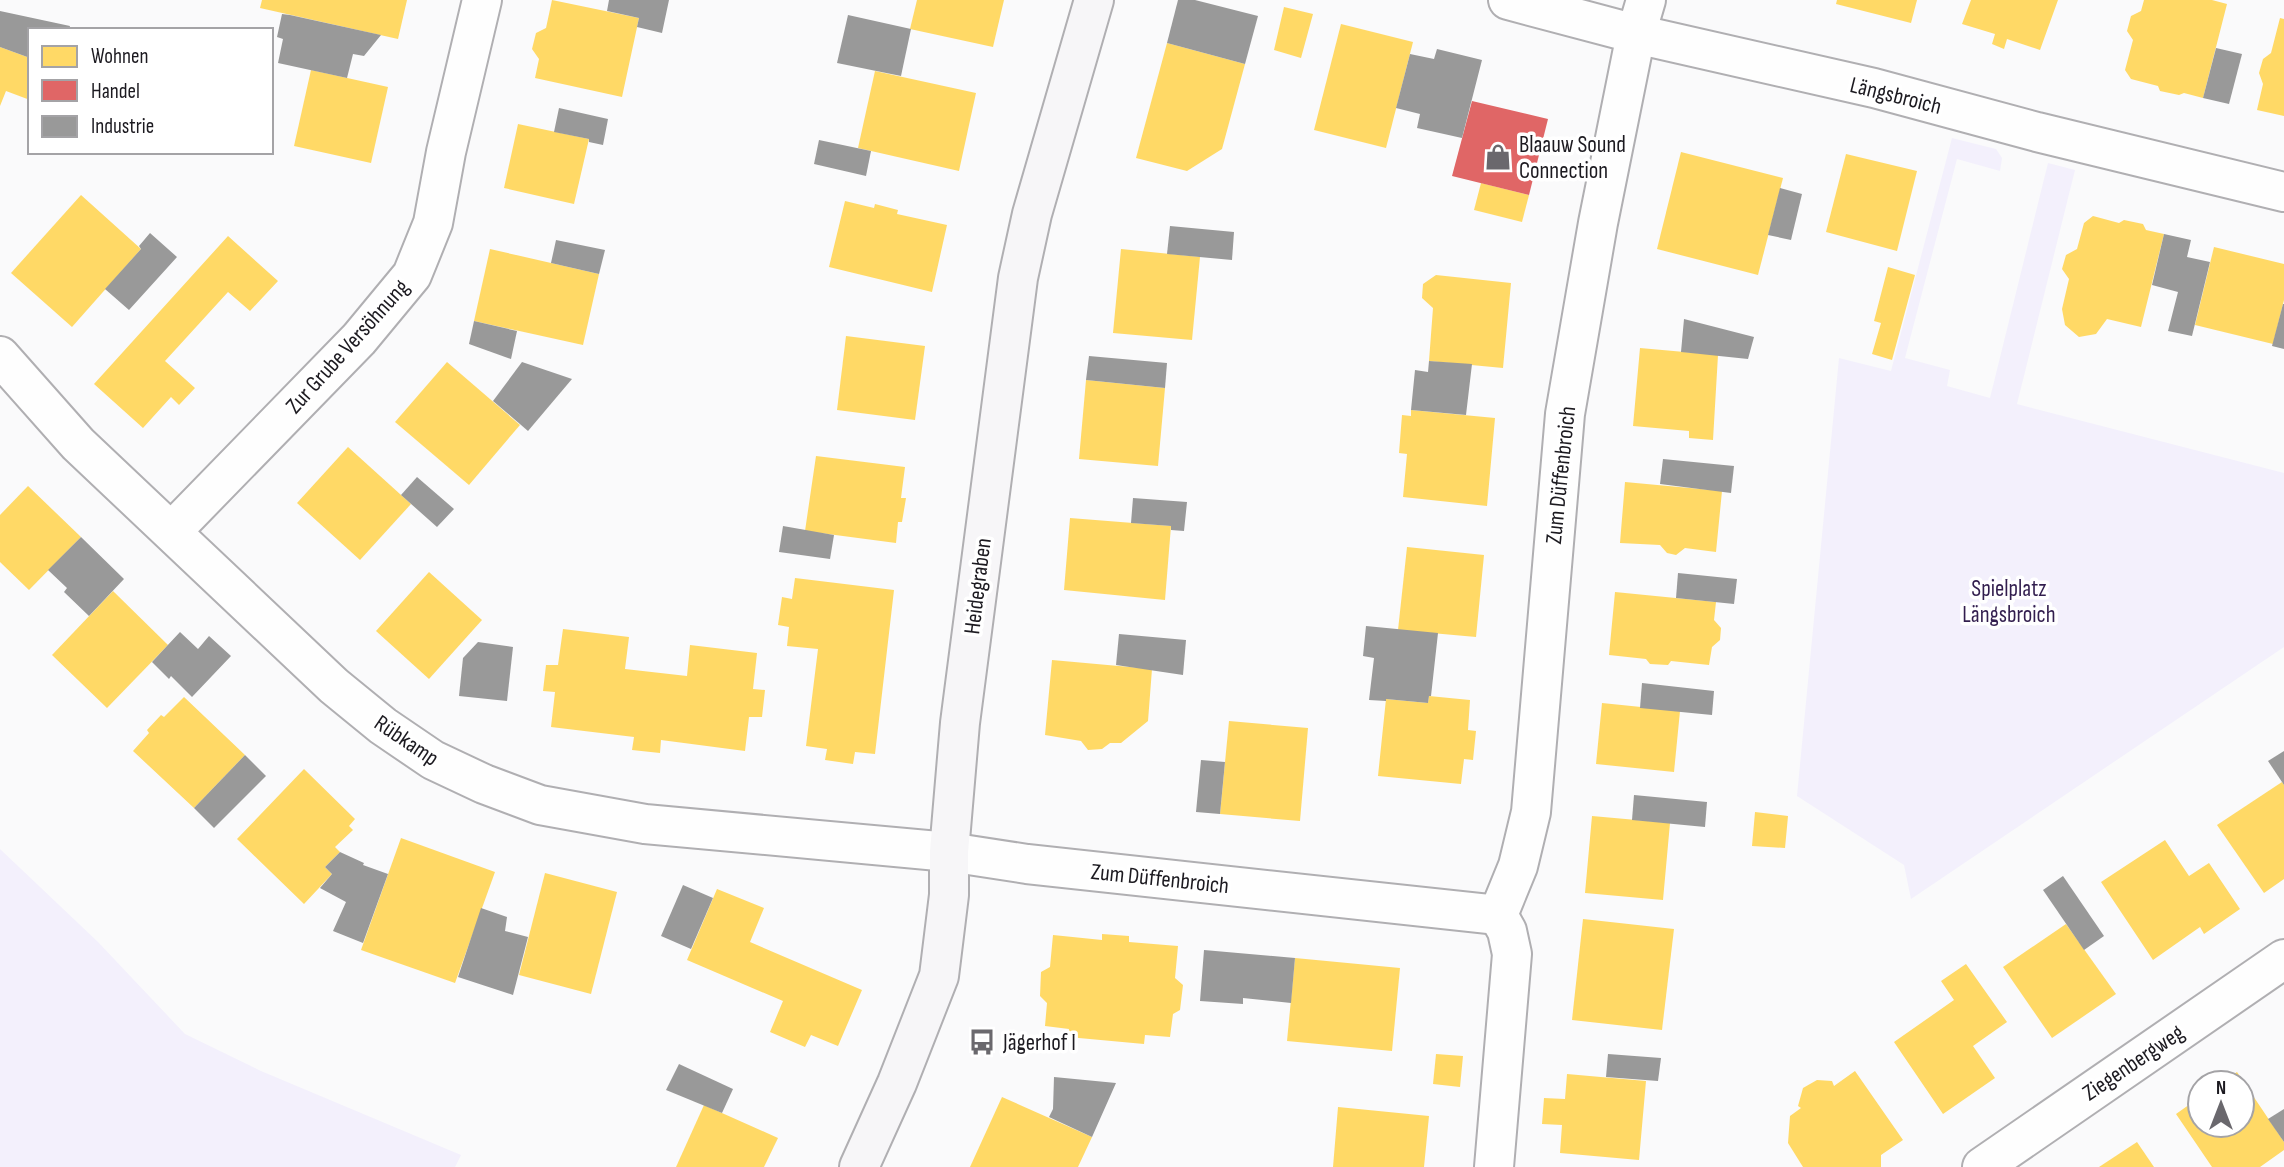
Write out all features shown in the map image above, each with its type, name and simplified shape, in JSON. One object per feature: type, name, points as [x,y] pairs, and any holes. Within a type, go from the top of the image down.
[{"type":"main road","name":"Heidegraben","points":[[859,1167],[897,1083],[939,976],[950,895],[949,852],[960,723],[1018,278],[1032,214],[1094,0]]},
{"type":"street","name":"Zur Grube Versöhnung","points":[[172,531],[359,339],[412,275],[433,223],[446,152],[482,0]]},
{"type":"street","name":"Längsbroich","points":[[1508,0],[1641,17],[1874,88],[2037,132],[2284,192]]},
{"type":"street","name":"Zum Düffenbroich","points":[[949,852],[1027,864],[1498,915],[1518,866],[1531,812],[1565,414],[1598,223],[1641,17]]},
{"type":"street","name":"Rübkamp","points":[[0,356],[78,444],[334,686],[383,726],[433,761],[540,805],[645,824],[949,852]]},
{"type":"street","points":[[1494,1167],[1512,954],[1507,931],[1498,915]]},
{"type":"street","name":"Ziegenbergweg","points":[[1982,1167],[2284,959]]},
{"type":"green space","name":"Spielplatz Längsbroich","points":[[1952,138],[1996,149],[2002,158],[2000,171],[1957,159],[1905,358],[1950,370],[1947,386],[1990,398],[2048,163],[2075,170],[2017,404],[2284,473],[2284,647],[1911,899],[1904,865],[1797,796],[1839,358],[1891,371]]},
{"type":"green space","points":[[0,849],[98,942],[185,1034],[261,1071],[461,1155],[455,1167],[0,1167]]},
{"type":"building: Wohnen","points":[[262,0],[407,0],[398,39],[260,8]]},
{"type":"building: Wohnen","points":[[552,0],[639,18],[622,97],[535,78],[539,59],[532,49],[536,33],[546,28]]},
{"type":"building: Wohnen","points":[[917,0],[1004,0],[993,47],[910,29]]},
{"type":"building: Wohnen","points":[[1837,0],[1917,0],[1911,23],[1836,4]]},
{"type":"building: Wohnen","points":[[1971,0],[2058,0],[2040,50],[2007,39],[2004,49],[1992,44],[1995,34],[1962,24]]},
{"type":"building: Wohnen","points":[[2144,0],[2212,0],[2227,4],[2203,98],[2160,91],[2158,86],[2131,79],[2125,70],[2133,40],[2127,31],[2131,16],[2141,11]]},
{"type":"building: Wohnen","points":[[1284,7],[1313,14],[1301,58],[1274,50]]},
{"type":"building: Wohnen","points":[[2280,18],[2284,19],[2284,116],[2257,110],[2263,84],[2259,73],[2263,59],[2271,53]]},
{"type":"building: Wohnen","points":[[1341,24],[1413,42],[1386,148],[1314,130]]},
{"type":"building: Wohnen","points":[[1167,43],[1245,64],[1222,149],[1187,171],[1136,158]]},
{"type":"building: Wohnen","points":[[0,47],[28,57],[28,99],[6,91],[0,106]]},
{"type":"building: Wohnen","points":[[311,70],[388,87],[371,163],[294,146]]},
{"type":"building: Wohnen","points":[[875,71],[976,93],[959,171],[858,148]]},
{"type":"building: Wohnen","points":[[518,124],[589,139],[574,204],[504,188]]},
{"type":"building: Wohnen","points":[[1681,152],[1783,178],[1758,275],[1657,249]]},
{"type":"building: Wohnen","points":[[1846,154],[1917,171],[1897,251],[1826,232]]},
{"type":"building: Wohnen","points":[[1481,183],[1529,195],[1522,222],[1474,210]]},
{"type":"building: Wohnen","points":[[81,195],[141,249],[72,327],[11,273]]},
{"type":"building: Wohnen","points":[[845,201],[874,208],[875,204],[898,210],[897,214],[947,225],[932,292],[829,267]]},
{"type":"building: Wohnen","points":[[2093,216],[2119,223],[2124,220],[2143,224],[2146,230],[2164,234],[2141,327],[2107,319],[2096,334],[2079,337],[2065,325],[2062,309],[2069,279],[2062,269],[2066,255],[2077,249],[2084,223]]},
{"type":"building: Wohnen","points":[[228,236],[278,281],[250,311],[228,292],[165,361],[195,388],[179,405],[171,397],[143,428],[94,384]]},
{"type":"building: Wohnen","points":[[2214,247],[2284,264],[2284,300],[2273,344],[2195,325]]},
{"type":"building: Wohnen","points":[[490,249],[599,274],[583,345],[474,321]]},
{"type":"building: Wohnen","points":[[1121,249],[1200,257],[1192,340],[1113,333]]},
{"type":"building: Wohnen","points":[[1888,267],[1915,275],[1892,360],[1872,354],[1881,323],[1874,321]]},
{"type":"building: Wohnen","points":[[1436,275],[1511,283],[1503,368],[1429,361],[1433,308],[1422,298],[1423,284]]},
{"type":"building: Wohnen","points":[[846,336],[925,346],[915,420],[837,410]]},
{"type":"building: Wohnen","points":[[1640,348],[1718,355],[1713,440],[1689,438],[1689,431],[1633,426]]},
{"type":"building: Wohnen","points":[[447,362],[520,425],[469,485],[395,422]]},
{"type":"building: Wohnen","points":[[1086,380],[1165,388],[1158,466],[1079,459]]},
{"type":"building: Wohnen","points":[[1411,410],[1495,418],[1487,506],[1403,497],[1407,454],[1399,453],[1402,415],[1411,416]]},
{"type":"building: Wohnen","points":[[348,447],[411,504],[360,560],[297,503]]},
{"type":"building: Wohnen","points":[[816,456],[905,467],[901,498],[906,498],[902,522],[898,522],[896,543],[805,531]]},
{"type":"building: Wohnen","points":[[1625,482],[1722,491],[1716,552],[1685,548],[1676,555],[1667,553],[1660,545],[1620,543]]},
{"type":"building: Wohnen","points":[[28,486],[81,537],[29,590],[0,562],[0,515]]},
{"type":"building: Wohnen","points":[[1070,518],[1171,526],[1165,600],[1064,590]]},
{"type":"building: Wohnen","points":[[1407,547],[1484,555],[1476,637],[1398,630]]},
{"type":"building: Wohnen","points":[[429,572],[482,620],[429,679],[376,631]]},
{"type":"building: Wohnen","points":[[795,578],[894,590],[875,754],[855,752],[853,764],[825,760],[827,749],[806,746],[818,649],[787,646],[789,627],[778,625],[782,597],[792,599]]},
{"type":"building: Wohnen","points":[[113,591],[168,645],[107,708],[52,655]]},
{"type":"building: Wohnen","points":[[1615,592],[1716,602],[1714,620],[1721,628],[1720,640],[1712,647],[1709,665],[1671,661],[1668,665],[1650,664],[1646,659],[1609,655]]},
{"type":"building: Wohnen","points":[[563,629],[629,637],[625,669],[687,676],[690,645],[757,653],[753,689],[765,690],[762,717],[749,717],[745,751],[661,740],[660,753],[632,750],[634,737],[551,727],[555,692],[543,691],[546,665],[558,665]]},
{"type":"building: Wohnen","points":[[1052,660],[1152,669],[1148,721],[1121,743],[1110,743],[1102,749],[1088,750],[1081,741],[1045,735]]},
{"type":"building: Wohnen","points":[[1429,696],[1470,700],[1468,730],[1476,731],[1473,760],[1464,759],[1461,784],[1378,776],[1386,699],[1428,703]]},
{"type":"building: Wohnen","points":[[184,697],[245,755],[194,808],[133,751],[161,715],[164,717]]},
{"type":"building: Wohnen","points":[[1602,703],[1680,711],[1674,772],[1596,764]]},
{"type":"building: Wohnen","points":[[1229,721],[1308,728],[1300,821],[1220,814]]},
{"type":"building: Wohnen","points":[[304,769],[355,819],[349,826],[353,830],[335,847],[340,852],[325,867],[332,874],[304,904],[237,839]]},
{"type":"building: Wohnen","points":[[2282,782],[2284,879],[2264,893],[2217,825]]},
{"type":"building: Wohnen","points":[[1755,812],[1788,816],[1785,848],[1752,846]]},
{"type":"building: Wohnen","points":[[1592,816],[1670,823],[1663,900],[1585,893]]},
{"type":"building: Wohnen","points":[[401,838],[495,872],[455,983],[361,950]]},
{"type":"building: Wohnen","points":[[2165,840],[2189,876],[2209,863],[2240,909],[2204,934],[2200,927],[2153,960],[2101,882]]},
{"type":"building: Wohnen","points":[[545,873],[617,892],[591,994],[519,975]]},
{"type":"building: Wohnen","points":[[717,889],[764,908],[750,942],[862,990],[838,1046],[811,1035],[805,1047],[770,1032],[783,1001],[687,960]]},
{"type":"building: Wohnen","points":[[1583,919],[1674,929],[1662,1030],[1572,1020]]},
{"type":"building: Wohnen","points":[[2066,924],[2116,994],[2052,1038],[2003,967]]},
{"type":"building: Wohnen","points":[[1102,934],[1129,936],[1129,942],[1178,946],[1175,978],[1183,985],[1180,1010],[1173,1014],[1170,1037],[1145,1035],[1144,1044],[1068,1037],[1069,1029],[1045,1026],[1047,1003],[1040,996],[1041,972],[1050,967],[1053,935],[1102,940]]},
{"type":"building: Wohnen","points":[[1295,958],[1400,968],[1392,1051],[1287,1041]]},
{"type":"building: Wohnen","points":[[1966,964],[2007,1022],[1973,1046],[1995,1078],[1943,1114],[1894,1042],[1954,1000],[1941,981]]},
{"type":"building: Wohnen","points":[[1436,1054],[1463,1056],[1460,1087],[1433,1084]]},
{"type":"building: Wohnen","points":[[1855,1071],[1903,1140],[1881,1155],[1881,1167],[1803,1167],[1788,1143],[1790,1116],[1801,1108],[1798,1106],[1803,1088],[1817,1080],[1832,1081],[1834,1086]]},
{"type":"building: Wohnen","points":[[1567,1074],[1646,1081],[1639,1160],[1560,1153],[1562,1125],[1542,1124],[1544,1098],[1565,1099]]},
{"type":"building: Wohnen","points":[[1002,1097],[1092,1137],[1078,1167],[970,1167]]},
{"type":"building: Wohnen","points":[[2256,1100],[2284,1142],[2284,1150],[2260,1167],[2212,1167],[2193,1139],[2256,1139]]},
{"type":"building: Wohnen","points":[[704,1105],[778,1138],[764,1167],[676,1167]]},
{"type":"building: Wohnen","points":[[1338,1107],[1429,1116],[1424,1167],[1333,1167]]},
{"type":"building: Wohnen","points":[[2186,1107],[2186,1129],[2176,1114]]},
{"type":"building: Wohnen","points":[[2137,1142],[2154,1167],[2099,1167]]},
{"type":"building: Handel","name":"Blaauw Sound Connection","points":[[1472,101],[1548,119],[1529,195],[1452,176]]},
{"type":"building: Industrie","points":[[609,0],[669,0],[662,33],[637,27],[639,18],[607,11]]},
{"type":"building: Industrie","points":[[1178,0],[1195,0],[1258,16],[1245,64],[1167,43]]},
{"type":"building: Industrie","points":[[0,11],[70,26],[28,28],[28,57],[0,47]]},
{"type":"building: Industrie","points":[[282,14],[381,35],[364,56],[353,54],[347,78],[278,63],[283,39],[277,37]]},
{"type":"building: Industrie","points":[[848,15],[911,29],[901,76],[837,63]]},
{"type":"building: Industrie","points":[[2216,48],[2242,54],[2229,104],[2203,98]]},
{"type":"building: Industrie","points":[[1437,49],[1482,60],[1462,138],[1417,128],[1420,114],[1396,108],[1410,54],[1434,59]]},
{"type":"building: Industrie","points":[[559,108],[608,119],[603,145],[589,142],[589,139],[554,132]]},
{"type":"building: Industrie","points":[[819,140],[871,151],[866,176],[814,164]]},
{"type":"building: Industrie","points":[[1780,188],[1802,194],[1791,240],[1768,235]]},
{"type":"building: Industrie","points":[[1170,226],[1234,232],[1232,260],[1167,254]]},
{"type":"building: Industrie","points":[[150,233],[177,257],[129,310],[105,289],[141,249],[139,246]]},
{"type":"building: Industrie","points":[[2164,234],[2191,240],[2187,257],[2210,262],[2192,336],[2168,331],[2178,292],[2152,285]]},
{"type":"building: Industrie","points":[[556,240],[605,250],[599,274],[551,263]]},
{"type":"building: Industrie","points":[[2284,304],[2284,349],[2272,346]]},
{"type":"building: Industrie","points":[[1684,319],[1754,337],[1748,359],[1681,352]]},
{"type":"building: Industrie","points":[[474,321],[517,331],[511,359],[469,344]]},
{"type":"building: Industrie","points":[[1089,356],[1167,363],[1165,388],[1086,380]]},
{"type":"building: Industrie","points":[[1429,361],[1472,364],[1466,415],[1411,410],[1415,370],[1428,372]]},
{"type":"building: Industrie","points":[[522,362],[572,379],[528,431],[493,401]]},
{"type":"building: Industrie","points":[[1663,459],[1734,466],[1731,493],[1660,484]]},
{"type":"building: Industrie","points":[[417,477],[454,509],[437,527],[401,495]]},
{"type":"building: Industrie","points":[[1133,498],[1187,502],[1184,531],[1171,530],[1171,526],[1131,523]]},
{"type":"building: Industrie","points":[[783,526],[834,535],[830,559],[779,552]]},
{"type":"building: Industrie","points":[[81,537],[124,579],[89,616],[64,592],[67,588],[48,570]]},
{"type":"building: Industrie","points":[[1678,573],[1737,579],[1734,604],[1676,598]]},
{"type":"building: Industrie","points":[[1366,626],[1438,633],[1428,703],[1369,700],[1374,658],[1363,656]]},
{"type":"building: Industrie","points":[[180,632],[198,649],[209,636],[231,656],[192,697],[152,662]]},
{"type":"building: Industrie","points":[[1119,634],[1186,640],[1183,675],[1116,665]]},
{"type":"building: Industrie","points":[[478,642],[513,647],[507,701],[459,696],[463,658]]},
{"type":"building: Industrie","points":[[1642,683],[1714,691],[1712,715],[1640,708]]},
{"type":"building: Industrie","points":[[2284,751],[2284,785],[2268,761]]},
{"type":"building: Industrie","points":[[245,755],[266,776],[214,828],[194,808]]},
{"type":"building: Industrie","points":[[1201,760],[1225,762],[1220,814],[1196,812]]},
{"type":"building: Industrie","points":[[1634,795],[1707,802],[1705,827],[1632,820]]},
{"type":"building: Industrie","points":[[340,852],[364,863],[363,865],[388,874],[363,943],[333,931],[346,902],[320,888],[332,874],[325,867]]},
{"type":"building: Industrie","points":[[2063,876],[2104,936],[2084,950],[2043,890]]},
{"type":"building: Industrie","points":[[683,885],[713,898],[691,949],[661,936]]},
{"type":"building: Industrie","points":[[481,908],[507,917],[505,931],[528,937],[513,995],[458,977]]},
{"type":"building: Industrie","points":[[1204,950],[1295,958],[1291,1003],[1243,998],[1243,1004],[1200,1001]]},
{"type":"building: Industrie","points":[[1608,1054],[1661,1058],[1658,1081],[1606,1077]]},
{"type":"building: Industrie","points":[[679,1064],[733,1089],[722,1113],[666,1090]]},
{"type":"building: Industrie","points":[[1054,1077],[1116,1083],[1092,1137],[1049,1117],[1053,1109]]},
{"type":"building: Industrie","points":[[2284,1109],[2284,1142],[2268,1119]]},
{"type":"place","name":"Blaauw Sound Connection","points":[[1498,157]]},
{"type":"place","name":"Jägerhof I","points":[[982,1042]]}]
